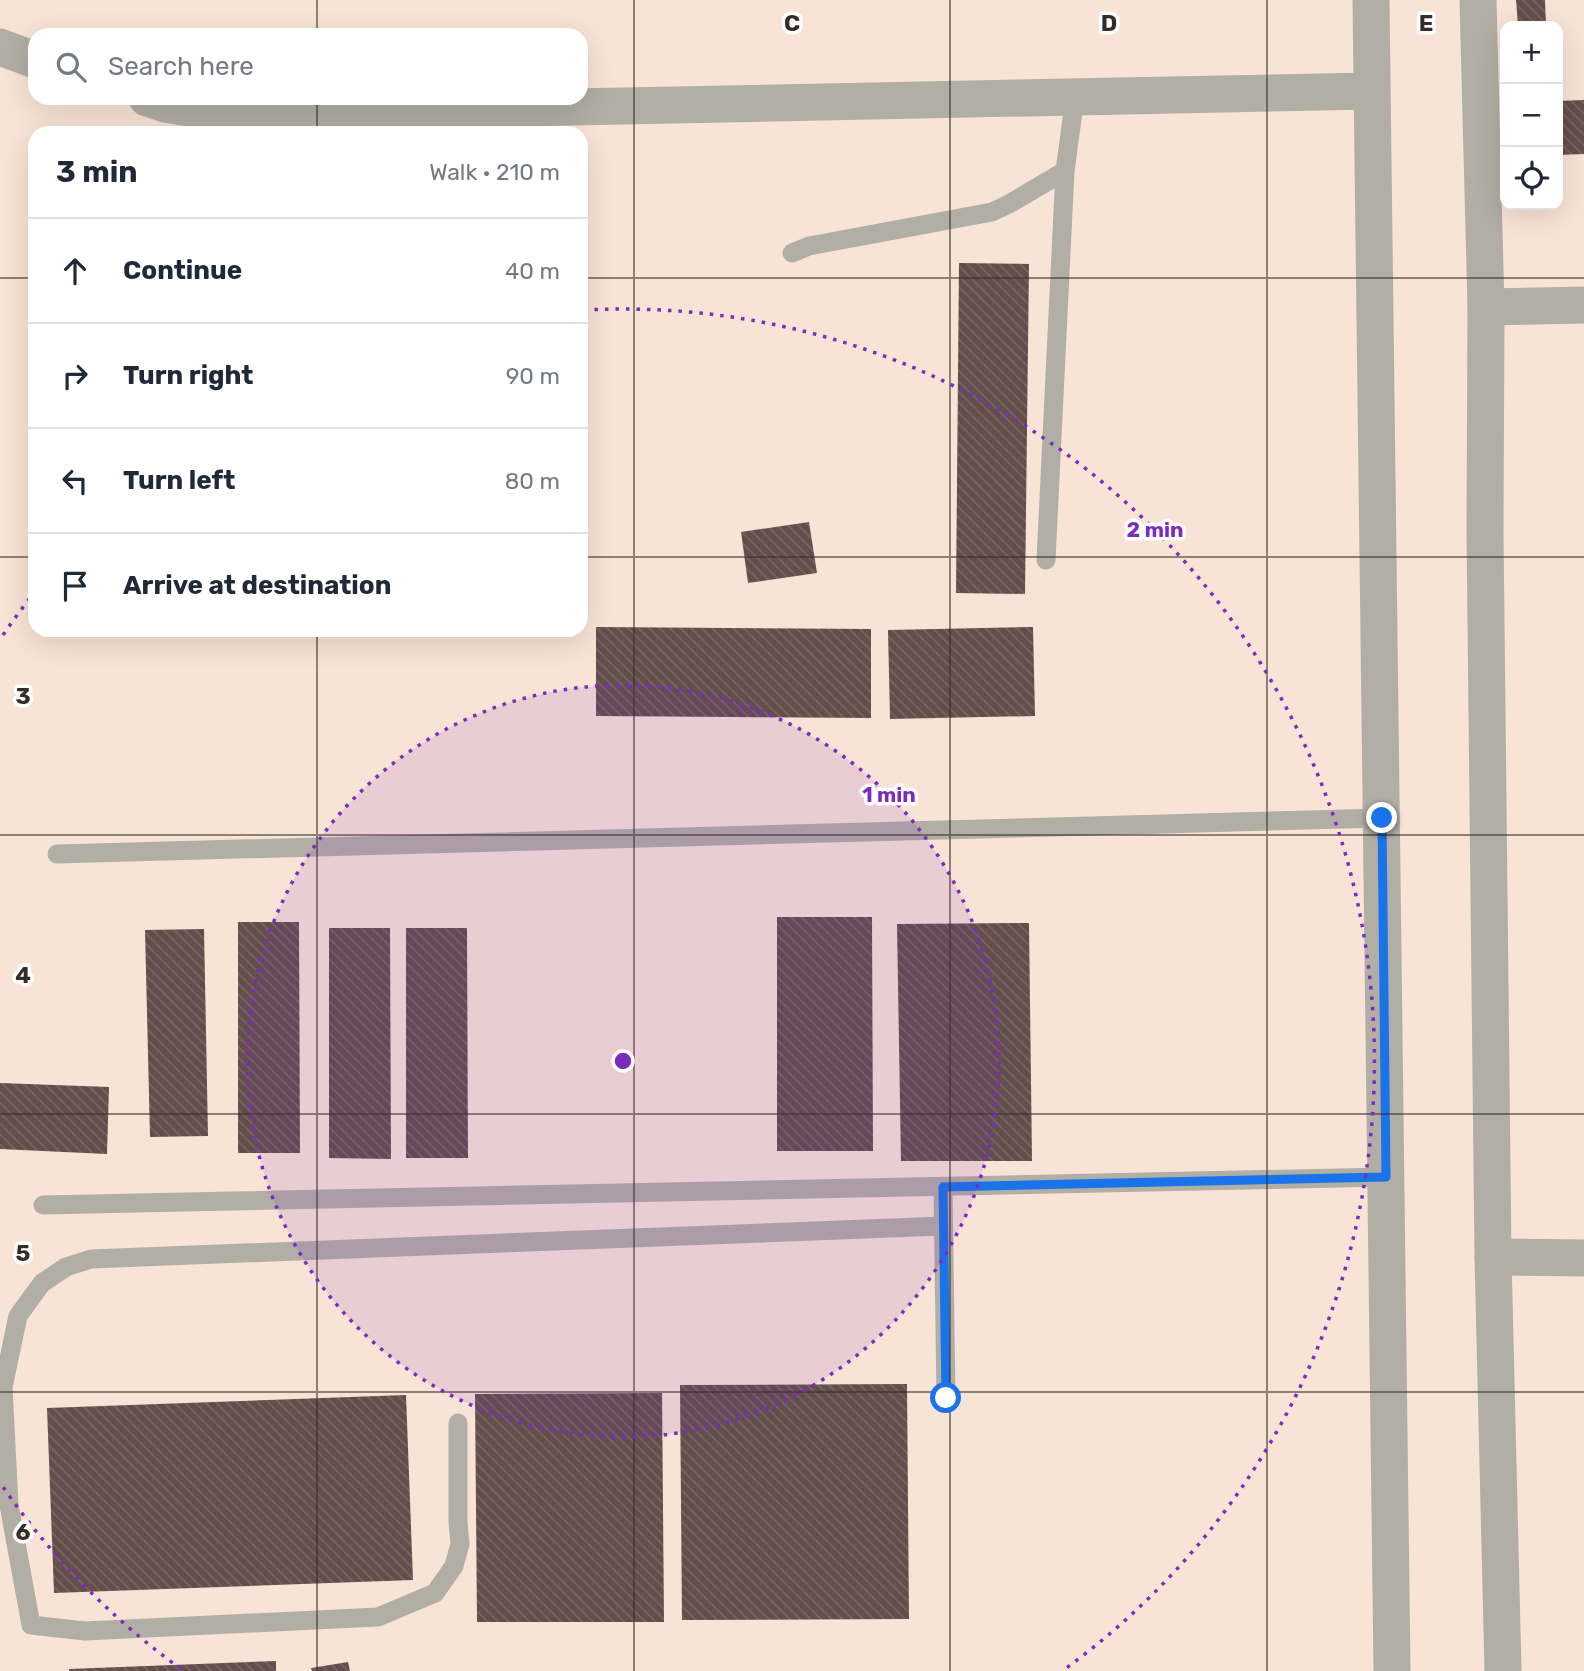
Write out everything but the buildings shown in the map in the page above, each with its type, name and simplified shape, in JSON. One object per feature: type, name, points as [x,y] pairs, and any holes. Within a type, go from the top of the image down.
[{"type":"street","points":[[1371,0],[1392,1671]]},
{"type":"street","points":[[1478,0],[1486,307],[1485,560],[1493,1257],[1503,1671]]},
{"type":"street","points":[[0,47],[28,57]]},
{"type":"street","points":[[171,105],[225,114],[1371,91]]},
{"type":"street","points":[[1486,307],[1584,305]]},
{"type":"street","points":[[1493,1257],[1584,1258]]},
{"type":"lane","points":[[1046,560],[1065,171],[1075,97]]},
{"type":"lane","points":[[792,253],[809,246],[992,212],[1065,171]]},
{"type":"lane","points":[[57,854],[1382,818]]},
{"type":"lane","points":[[43,1205],[1386,1177]]},
{"type":"lane","points":[[943,1187],[946,1398]]},
{"type":"lane","points":[[458,1423],[460,1544],[454,1566],[435,1592],[379,1617],[85,1631],[31,1625],[9,1505],[3,1387],[18,1316],[42,1283],[65,1266],[91,1259],[943,1226]]},
{"type":"route","points":[[946,1398],[943,1187],[1386,1177],[1382,818]]}]
